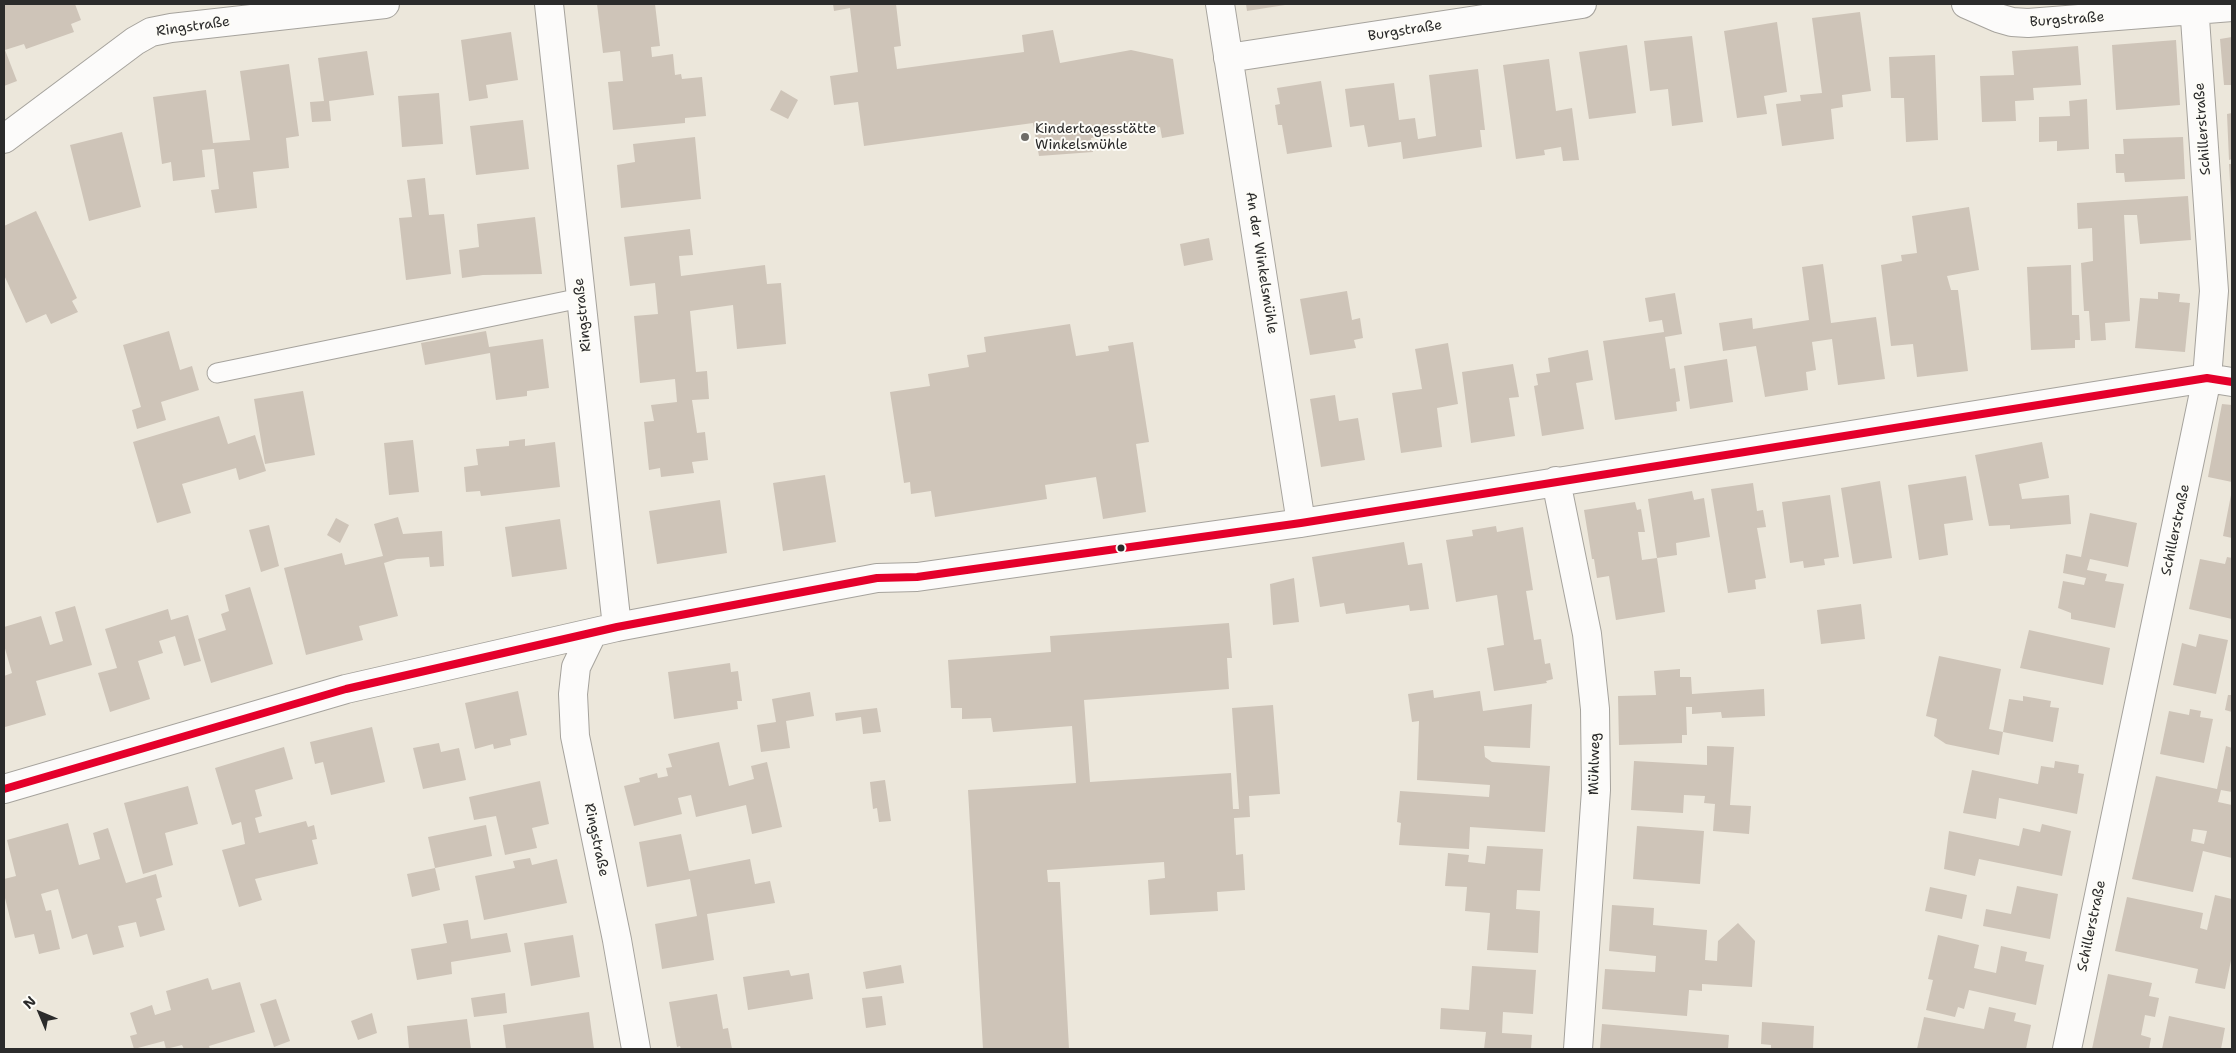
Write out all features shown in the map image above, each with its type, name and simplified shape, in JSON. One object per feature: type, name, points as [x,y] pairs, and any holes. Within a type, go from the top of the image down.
[{"type":"street","name":"Ringstraße","points":[[4,139],[135,41],[151,32],[171,28],[385,4]]},
{"type":"street","name":"Ringstraße","points":[[549,4],[581,298],[604,630],[576,667],[574,694],[575,736],[617,940],[636,1049]]},
{"type":"street","name":"An der Winkelsmühle","points":[[1220,4],[1301,523]]},
{"type":"street","name":"Burgstraße","points":[[1228,58],[1582,4]]},
{"type":"street","name":"Burgstraße","points":[[1966,4],[2012,22],[2028,24],[2194,7],[2232,8]]},
{"type":"street","name":"Schillerstraße","points":[[2067,1049],[2220,380],[2194,7]]},
{"type":"street","points":[[4,788],[346,689],[604,630],[877,578],[917,577],[1301,523],[1556,481],[2220,380]]},
{"type":"street","name":"Mühlweg","points":[[1556,481],[1587,634],[1595,709],[1596,790],[1578,1049]]},
{"type":"lane","points":[[217,373],[581,298]]},
{"type":"building","points":[[4,4],[75,4],[81,20],[71,24],[74,32],[26,49],[24,44],[5,50],[17,81],[4,86]]},
{"type":"building","points":[[597,4],[655,4],[660,46],[651,47],[652,57],[673,54],[675,75],[681,74],[682,79],[702,77],[706,116],[685,118],[685,123],[613,130],[608,82],[623,81],[620,51],[603,53]]},
{"type":"building","points":[[833,4],[896,4],[901,46],[894,47],[897,69],[1024,52],[1022,35],[1053,30],[1060,63],[1131,50],[1173,59],[1184,134],[1162,138],[1160,127],[1091,138],[1093,152],[1039,156],[1033,123],[864,146],[858,102],[834,105],[830,76],[858,72],[850,8],[834,11]]},
{"type":"building","points":[[1246,4],[1285,4],[1285,5],[1247,11]]},
{"type":"building","points":[[1860,12],[1871,91],[1842,95],[1843,107],[1831,109],[1834,139],[1782,146],[1776,104],[1801,101],[1800,95],[1822,93],[1812,18]]},
{"type":"building","points":[[1777,22],[1787,92],[1764,96],[1767,114],[1737,118],[1724,31]]},
{"type":"building","points":[[511,32],[518,80],[486,85],[488,98],[469,101],[461,40]]},
{"type":"building","points":[[1692,36],[1703,122],[1672,126],[1668,89],[1650,91],[1644,41]]},
{"type":"building","points":[[2232,37],[2232,85],[2224,85],[2220,39]]},
{"type":"building","points":[[2176,40],[2180,105],[2116,110],[2112,45]]},
{"type":"building","points":[[1627,45],[1636,113],[1589,119],[1579,52]]},
{"type":"building","points":[[2078,46],[2081,85],[2033,88],[2034,100],[2015,101],[2016,121],[1982,122],[1980,76],[2014,75],[2012,51]]},
{"type":"building","points":[[367,51],[374,95],[329,101],[331,121],[312,122],[310,102],[324,101],[318,58]]},
{"type":"building","points":[[1935,55],[1938,140],[1906,142],[1904,98],[1891,98],[1889,57]]},
{"type":"building","points":[[1549,59],[1556,111],[1572,108],[1579,160],[1563,161],[1561,147],[1544,150],[1545,155],[1516,159],[1503,65]]},
{"type":"building","points":[[289,64],[299,136],[286,138],[289,168],[253,172],[257,208],[215,213],[211,190],[219,189],[214,149],[202,150],[205,177],[173,181],[171,162],[162,164],[153,97],[206,90],[213,143],[250,140],[240,71]]},
{"type":"building","points":[[1478,69],[1485,130],[1480,130],[1482,147],[1403,159],[1401,142],[1368,147],[1364,125],[1350,127],[1345,89],[1394,83],[1399,120],[1415,118],[1418,139],[1436,136],[1429,75]]},
{"type":"building","points":[[1321,81],[1332,147],[1287,154],[1282,125],[1278,125],[1275,105],[1280,104],[1277,88]]},
{"type":"building","points":[[781,90],[798,100],[788,119],[770,110]]},
{"type":"building","points":[[439,93],[443,144],[402,147],[398,96]]},
{"type":"building","points":[[2087,99],[2089,149],[2057,151],[2057,141],[2039,142],[2039,117],[2070,116],[2069,101]]},
{"type":"building","points":[[2232,113],[2232,159],[2229,160],[2227,114]]},
{"type":"building","points":[[523,120],[529,169],[476,175],[470,126]]},
{"type":"building","points":[[122,132],[141,207],[89,221],[70,145]]},
{"type":"building","points":[[695,137],[701,199],[621,208],[617,165],[635,162],[633,144]]},
{"type":"building","points":[[2183,137],[2185,179],[2125,182],[2124,173],[2116,173],[2115,154],[2124,154],[2123,139]]},
{"type":"building","points":[[2229,164],[2232,164],[2232,200],[2231,200]]},
{"type":"building","points":[[425,178],[429,215],[444,214],[451,274],[406,280],[399,218],[412,217],[407,180]]},
{"type":"building","points":[[2188,196],[2191,240],[2140,244],[2137,215],[2124,215],[2130,321],[2105,323],[2106,340],[2091,341],[2089,311],[2084,311],[2081,263],[2093,261],[2092,228],[2078,229],[2077,203]]},
{"type":"building","points":[[1969,207],[1979,270],[1947,276],[1951,290],[1958,290],[1968,371],[1917,377],[1913,344],[1891,346],[1881,265],[1902,261],[1901,255],[1917,253],[1912,216]]},
{"type":"building","points":[[36,211],[77,298],[72,301],[78,312],[51,324],[46,314],[26,323],[4,275],[4,226]]},
{"type":"building","points":[[535,217],[542,274],[483,275],[462,278],[459,250],[479,247],[477,224]]},
{"type":"building","points":[[690,229],[693,255],[679,256],[681,276],[765,265],[767,284],[781,283],[786,344],[737,349],[733,305],[690,311],[696,372],[707,371],[709,399],[692,400],[697,433],[705,432],[708,460],[692,462],[694,473],[661,477],[660,468],[649,470],[644,422],[654,421],[651,405],[677,402],[675,379],[640,383],[634,316],[658,314],[655,283],[630,286],[624,237]]},
{"type":"building","points":[[1209,238],[1213,260],[1184,266],[1180,244]]},
{"type":"building","points":[[1823,264],[1831,323],[1876,317],[1885,379],[1838,385],[1832,339],[1812,342],[1816,370],[1806,372],[1808,390],[1765,397],[1756,346],[1723,351],[1719,323],[1752,318],[1753,329],[1809,320],[1802,267]]},
{"type":"building","points":[[2071,265],[2072,315],[2079,315],[2080,340],[2075,340],[2075,348],[2031,350],[2027,267]]},
{"type":"building","points":[[1347,291],[1352,320],[1360,318],[1363,338],[1354,340],[1356,348],[1310,355],[1300,299]]},
{"type":"building","points":[[2158,292],[2180,294],[2179,302],[2190,303],[2185,352],[2135,348],[2140,298],[2158,299]]},
{"type":"building","points":[[1675,293],[1682,334],[1665,337],[1670,369],[1675,368],[1680,401],[1676,402],[1677,411],[1615,420],[1603,341],[1664,332],[1662,320],[1649,322],[1645,298]]},
{"type":"building","points":[[1070,324],[1076,356],[1109,351],[1108,346],[1133,342],[1149,442],[1136,444],[1146,512],[1103,519],[1096,477],[1045,485],[1047,499],[935,517],[931,491],[911,494],[910,482],[904,483],[890,392],[930,386],[928,374],[969,367],[967,355],[986,352],[984,337]]},
{"type":"building","points":[[169,331],[180,370],[192,366],[199,390],[161,402],[166,420],[137,429],[132,410],[141,407],[123,345]]},
{"type":"building","points":[[486,331],[489,347],[543,339],[549,388],[527,391],[527,396],[496,400],[490,353],[425,365],[421,343]]},
{"type":"building","points":[[1448,343],[1458,404],[1437,408],[1442,447],[1401,453],[1392,393],[1422,389],[1415,349]]},
{"type":"building","points":[[1588,350],[1593,380],[1576,383],[1584,429],[1542,436],[1534,386],[1538,385],[1536,374],[1550,372],[1548,358]]},
{"type":"building","points":[[1727,359],[1733,402],[1690,409],[1684,366]]},
{"type":"building","points":[[1513,364],[1519,397],[1509,398],[1515,436],[1471,443],[1462,372]]},
{"type":"building","points":[[303,391],[315,455],[265,464],[254,399]]},
{"type":"building","points":[[1335,395],[1339,421],[1358,418],[1365,460],[1321,467],[1310,399]]},
{"type":"building","points":[[2222,404],[2232,405],[2232,482],[2208,477]]},
{"type":"building","points":[[219,416],[228,444],[255,435],[266,471],[239,480],[236,468],[182,484],[191,513],[157,523],[133,442]]},
{"type":"building","points":[[525,439],[525,446],[555,442],[560,487],[481,496],[480,491],[466,492],[464,467],[478,465],[476,449],[509,446],[509,441]]},
{"type":"building","points":[[413,440],[419,492],[389,495],[384,443]]},
{"type":"building","points":[[2042,442],[2049,478],[2019,484],[2022,499],[2069,495],[2071,524],[2010,529],[2010,525],[1989,526],[1975,455]]},
{"type":"building","points":[[825,475],[836,542],[783,551],[773,483]]},
{"type":"building","points":[[1966,476],[1973,520],[1944,524],[1948,555],[1919,560],[1908,485]]},
{"type":"building","points":[[1880,481],[1892,558],[1853,564],[1841,488]]},
{"type":"building","points":[[1753,483],[1757,511],[1763,510],[1766,527],[1757,528],[1766,578],[1755,580],[1756,589],[1728,593],[1711,489]]},
{"type":"building","points":[[1692,491],[1694,500],[1704,498],[1710,537],[1676,543],[1677,555],[1657,558],[1648,499]]},
{"type":"building","points":[[1830,495],[1839,557],[1824,559],[1825,565],[1804,568],[1803,561],[1790,563],[1782,502]]},
{"type":"building","points":[[2232,495],[2232,538],[2223,536]]},
{"type":"building","points":[[720,500],[727,553],[657,564],[649,511]]},
{"type":"building","points":[[1635,502],[1637,510],[1641,509],[1645,532],[1638,532],[1642,560],[1657,558],[1665,612],[1616,620],[1609,576],[1597,578],[1584,510]]},
{"type":"building","points":[[2090,513],[2137,523],[2128,567],[2090,559],[2087,570],[2107,574],[2105,581],[2124,584],[2115,628],[2071,619],[2071,613],[2058,608],[2063,581],[2084,585],[2086,578],[2063,573],[2066,554],[2081,557]]},
{"type":"building","points":[[398,517],[403,534],[442,531],[444,566],[430,567],[429,557],[397,559],[384,563],[398,616],[359,626],[363,640],[306,655],[284,568],[342,553],[345,565],[383,556],[374,524]]},
{"type":"building","points":[[336,518],[349,525],[340,543],[327,535]]},
{"type":"building","points":[[560,519],[567,569],[512,577],[505,527]]},
{"type":"building","points":[[269,525],[279,566],[261,572],[249,530]]},
{"type":"building","points":[[1496,526],[1497,532],[1523,527],[1533,590],[1526,591],[1534,640],[1541,639],[1545,664],[1550,663],[1553,679],[1546,681],[1547,683],[1494,691],[1487,648],[1504,645],[1497,595],[1456,602],[1446,540],[1473,536],[1472,530]]},
{"type":"building","points":[[1404,542],[1408,565],[1422,563],[1429,609],[1410,611],[1409,605],[1346,614],[1344,603],[1320,607],[1312,557]]},
{"type":"building","points":[[2227,557],[2232,558],[2232,619],[2189,609],[2200,559],[2225,564]]},
{"type":"building","points":[[1294,578],[1299,622],[1273,625],[1270,584]]},
{"type":"building","points":[[250,587],[273,664],[211,683],[198,639],[226,630],[221,614],[229,611],[225,595]]},
{"type":"building","points":[[1861,604],[1865,639],[1821,644],[1817,610]]},
{"type":"building","points":[[75,606],[92,665],[36,681],[46,715],[5,727],[4,676],[12,673],[4,645],[4,627],[41,616],[50,645],[63,641],[55,612]]},
{"type":"building","points":[[168,609],[171,620],[188,615],[201,661],[184,666],[175,636],[159,641],[163,653],[138,661],[150,699],[110,712],[98,673],[117,668],[105,629]]},
{"type":"building","points":[[1229,623],[1232,658],[1227,658],[1229,689],[1084,700],[1090,782],[1231,773],[1233,809],[1239,809],[1232,708],[1273,705],[1280,794],[1249,796],[1250,817],[1234,818],[1236,855],[1243,854],[1245,890],[1217,892],[1218,911],[1150,915],[1148,880],[1165,878],[1164,862],[1047,870],[1048,882],[1060,882],[1069,1049],[983,1049],[968,790],[1076,783],[1072,726],[993,732],[991,718],[962,719],[962,708],[951,708],[948,660],[1051,652],[1050,636]]},
{"type":"building","points":[[2029,630],[2110,648],[2103,685],[2020,668]]},
{"type":"building","points":[[2199,634],[2228,640],[2216,694],[2173,685],[2182,643],[2196,647]]},
{"type":"building","points":[[1939,656],[2001,669],[1989,729],[2003,732],[1999,755],[1946,744],[1934,736],[1937,719],[1926,716]]},
{"type":"building","points":[[730,663],[731,672],[738,671],[742,701],[737,701],[738,709],[674,719],[668,672]]},
{"type":"building","points":[[1680,669],[1680,677],[1691,677],[1692,694],[1764,689],[1765,716],[1722,718],[1721,712],[1692,714],[1692,707],[1686,707],[1687,735],[1682,735],[1682,743],[1619,745],[1618,696],[1656,695],[1654,671]]},
{"type":"building","points":[[1433,690],[1434,698],[1480,691],[1483,711],[1532,704],[1530,748],[1484,746],[1485,757],[1492,762],[1550,766],[1545,832],[1470,827],[1469,849],[1399,845],[1401,823],[1397,822],[1400,791],[1489,797],[1490,785],[1417,780],[1419,721],[1412,722],[1408,694]]},
{"type":"building","points":[[518,691],[527,735],[510,739],[511,745],[494,749],[493,744],[475,749],[465,703]]},
{"type":"building","points":[[810,692],[814,716],[786,721],[790,748],[761,752],[757,725],[776,722],[772,699]]},
{"type":"building","points":[[2228,695],[2232,695],[2232,712],[2225,710]]},
{"type":"building","points":[[2023,696],[2051,701],[2050,707],[2059,708],[2053,742],[2003,732],[2009,699],[2023,701]]},
{"type":"building","points":[[877,708],[881,732],[863,734],[861,717],[836,721],[835,713]]},
{"type":"building","points":[[2190,709],[2201,711],[2200,717],[2213,719],[2204,763],[2160,754],[2169,711],[2189,715]]},
{"type":"building","points":[[372,727],[385,782],[331,795],[323,762],[315,764],[310,742]]},
{"type":"building","points":[[719,742],[729,786],[754,779],[751,766],[767,762],[782,827],[752,834],[746,805],[696,817],[691,795],[678,798],[682,814],[634,826],[624,786],[640,782],[639,778],[657,773],[658,778],[668,776],[666,768],[672,767],[668,754]]},
{"type":"building","points":[[439,743],[441,752],[459,748],[466,780],[423,789],[413,748]]},
{"type":"building","points":[[1707,746],[1734,747],[1730,805],[1751,806],[1749,834],[1713,831],[1715,804],[1704,803],[1705,796],[1684,795],[1683,813],[1631,810],[1634,761],[1707,765]]},
{"type":"building","points":[[2226,746],[2232,748],[2232,792],[2221,790],[2218,802],[2232,805],[2232,858],[2203,851],[2193,892],[2132,879],[2156,776],[2217,789]],"holes":[[[2193,829],[2207,831],[2204,844],[2191,841]]]},
{"type":"building","points":[[284,747],[293,779],[255,790],[262,816],[255,818],[259,833],[306,821],[308,827],[314,825],[317,839],[312,840],[318,864],[255,879],[262,900],[239,907],[222,850],[245,844],[241,822],[232,825],[215,768]]},
{"type":"building","points":[[2055,761],[2079,765],[2078,773],[2084,774],[2077,814],[1999,798],[1996,819],[1963,813],[1972,770],[2038,784],[2041,766],[2054,768]]},
{"type":"building","points":[[885,780],[891,821],[879,822],[877,808],[873,809],[870,782]]},
{"type":"building","points":[[540,781],[549,824],[532,828],[537,848],[505,855],[496,816],[474,820],[469,797]]},
{"type":"building","points":[[188,786],[198,824],[165,833],[173,865],[143,874],[124,803]]},
{"type":"building","points":[[68,823],[79,865],[100,859],[93,833],[108,828],[126,883],[156,874],[162,897],[156,899],[165,930],[140,937],[136,922],[118,926],[124,947],[93,955],[87,934],[72,939],[58,889],[41,894],[46,911],[51,910],[60,949],[39,954],[34,934],[15,938],[4,894],[4,879],[16,876],[7,840]]},
{"type":"building","points":[[2042,824],[2071,831],[2062,876],[1979,859],[1975,876],[1944,869],[1949,831],[2019,846],[2023,828],[2040,832]]},
{"type":"building","points":[[486,825],[492,856],[435,868],[428,837]]},
{"type":"building","points":[[1637,826],[1704,831],[1700,884],[1633,879]]},
{"type":"building","points":[[681,834],[689,871],[750,859],[755,884],[770,881],[775,903],[707,914],[714,960],[662,969],[655,924],[697,916],[690,879],[647,887],[639,842]]},
{"type":"building","points":[[1487,846],[1543,849],[1540,891],[1517,890],[1516,909],[1540,911],[1538,953],[1487,950],[1490,913],[1465,911],[1467,887],[1445,886],[1448,853],[1469,855],[1468,862],[1485,864]]},
{"type":"building","points":[[530,858],[532,865],[557,859],[567,903],[484,920],[475,876],[515,868],[513,861]]},
{"type":"building","points":[[435,868],[440,890],[412,897],[407,874]]},
{"type":"building","points":[[2017,886],[2058,894],[2050,939],[1983,926],[1986,909],[2011,914]]},
{"type":"building","points":[[1930,887],[1967,895],[1962,919],[1925,911]]},
{"type":"building","points":[[2215,895],[2232,899],[2232,956],[2225,989],[2195,983],[2198,969],[2115,951],[2127,897],[2203,913],[2200,928],[2207,930]]},
{"type":"building","points":[[1612,905],[1654,908],[1653,925],[1707,930],[1705,960],[1717,961],[1718,941],[1738,923],[1755,941],[1752,987],[1702,984],[1702,991],[1689,990],[1687,1016],[1602,1009],[1605,969],[1655,972],[1656,956],[1609,951]]},
{"type":"building","points":[[468,920],[471,939],[507,933],[511,952],[451,962],[452,974],[417,980],[411,949],[447,943],[443,924]]},
{"type":"building","points":[[573,935],[580,977],[531,986],[524,943]]},
{"type":"building","points":[[1938,935],[1979,945],[1974,968],[1996,973],[2001,946],[2027,952],[2025,961],[2044,965],[2036,1005],[1969,990],[1964,1009],[1958,1007],[1955,1017],[1926,1010],[1933,980],[1928,979]]},
{"type":"building","points":[[901,965],[904,983],[866,989],[863,972]]},
{"type":"building","points":[[1472,966],[1536,970],[1533,1014],[1503,1012],[1502,1033],[1532,1035],[1531,1049],[1484,1049],[1486,1032],[1440,1029],[1441,1008],[1469,1010]]},
{"type":"building","points":[[789,970],[791,976],[809,973],[813,999],[748,1010],[743,977]]},
{"type":"building","points":[[2108,974],[2152,983],[2149,996],[2159,998],[2155,1017],[2145,1015],[2141,1035],[2151,1038],[2149,1049],[2092,1049]]},
{"type":"building","points":[[208,978],[212,990],[240,982],[255,1032],[209,1046],[210,1049],[184,1049],[182,1045],[166,1049],[164,1041],[134,1049],[130,1036],[137,1034],[130,1013],[152,1005],[155,1015],[171,1010],[166,991]]},
{"type":"building","points":[[505,993],[507,1013],[474,1017],[471,998]]},
{"type":"building","points":[[717,994],[723,1029],[728,1028],[732,1049],[681,1049],[680,1046],[677,1047],[669,1002]]},
{"type":"building","points":[[882,996],[886,1025],[866,1028],[862,998]]},
{"type":"building","points":[[276,999],[290,1041],[274,1047],[260,1004]]},
{"type":"building","points":[[1989,1007],[2016,1013],[2014,1021],[2031,1025],[2026,1049],[1917,1049],[1924,1017],[1984,1029]]},
{"type":"building","points":[[589,1012],[594,1049],[506,1049],[503,1025]]},
{"type":"building","points":[[372,1013],[377,1033],[358,1040],[351,1021]]},
{"type":"building","points":[[2169,1016],[2225,1028],[2221,1049],[2162,1049]]},
{"type":"building","points":[[467,1019],[471,1049],[409,1049],[407,1026]]},
{"type":"building","points":[[1762,1022],[1814,1026],[1813,1049],[1771,1049],[1771,1045],[1761,1044]]},
{"type":"building","points":[[1602,1024],[1729,1035],[1728,1049],[1600,1049]]},
{"type":"transit line","points":[[4,789],[346,689],[617,627],[877,578],[917,577],[1301,523],[2207,378],[2232,382]]},
{"type":"place","name":"Kindertagesstätte Winkelsmühle","points":[[1025,137]]}]
